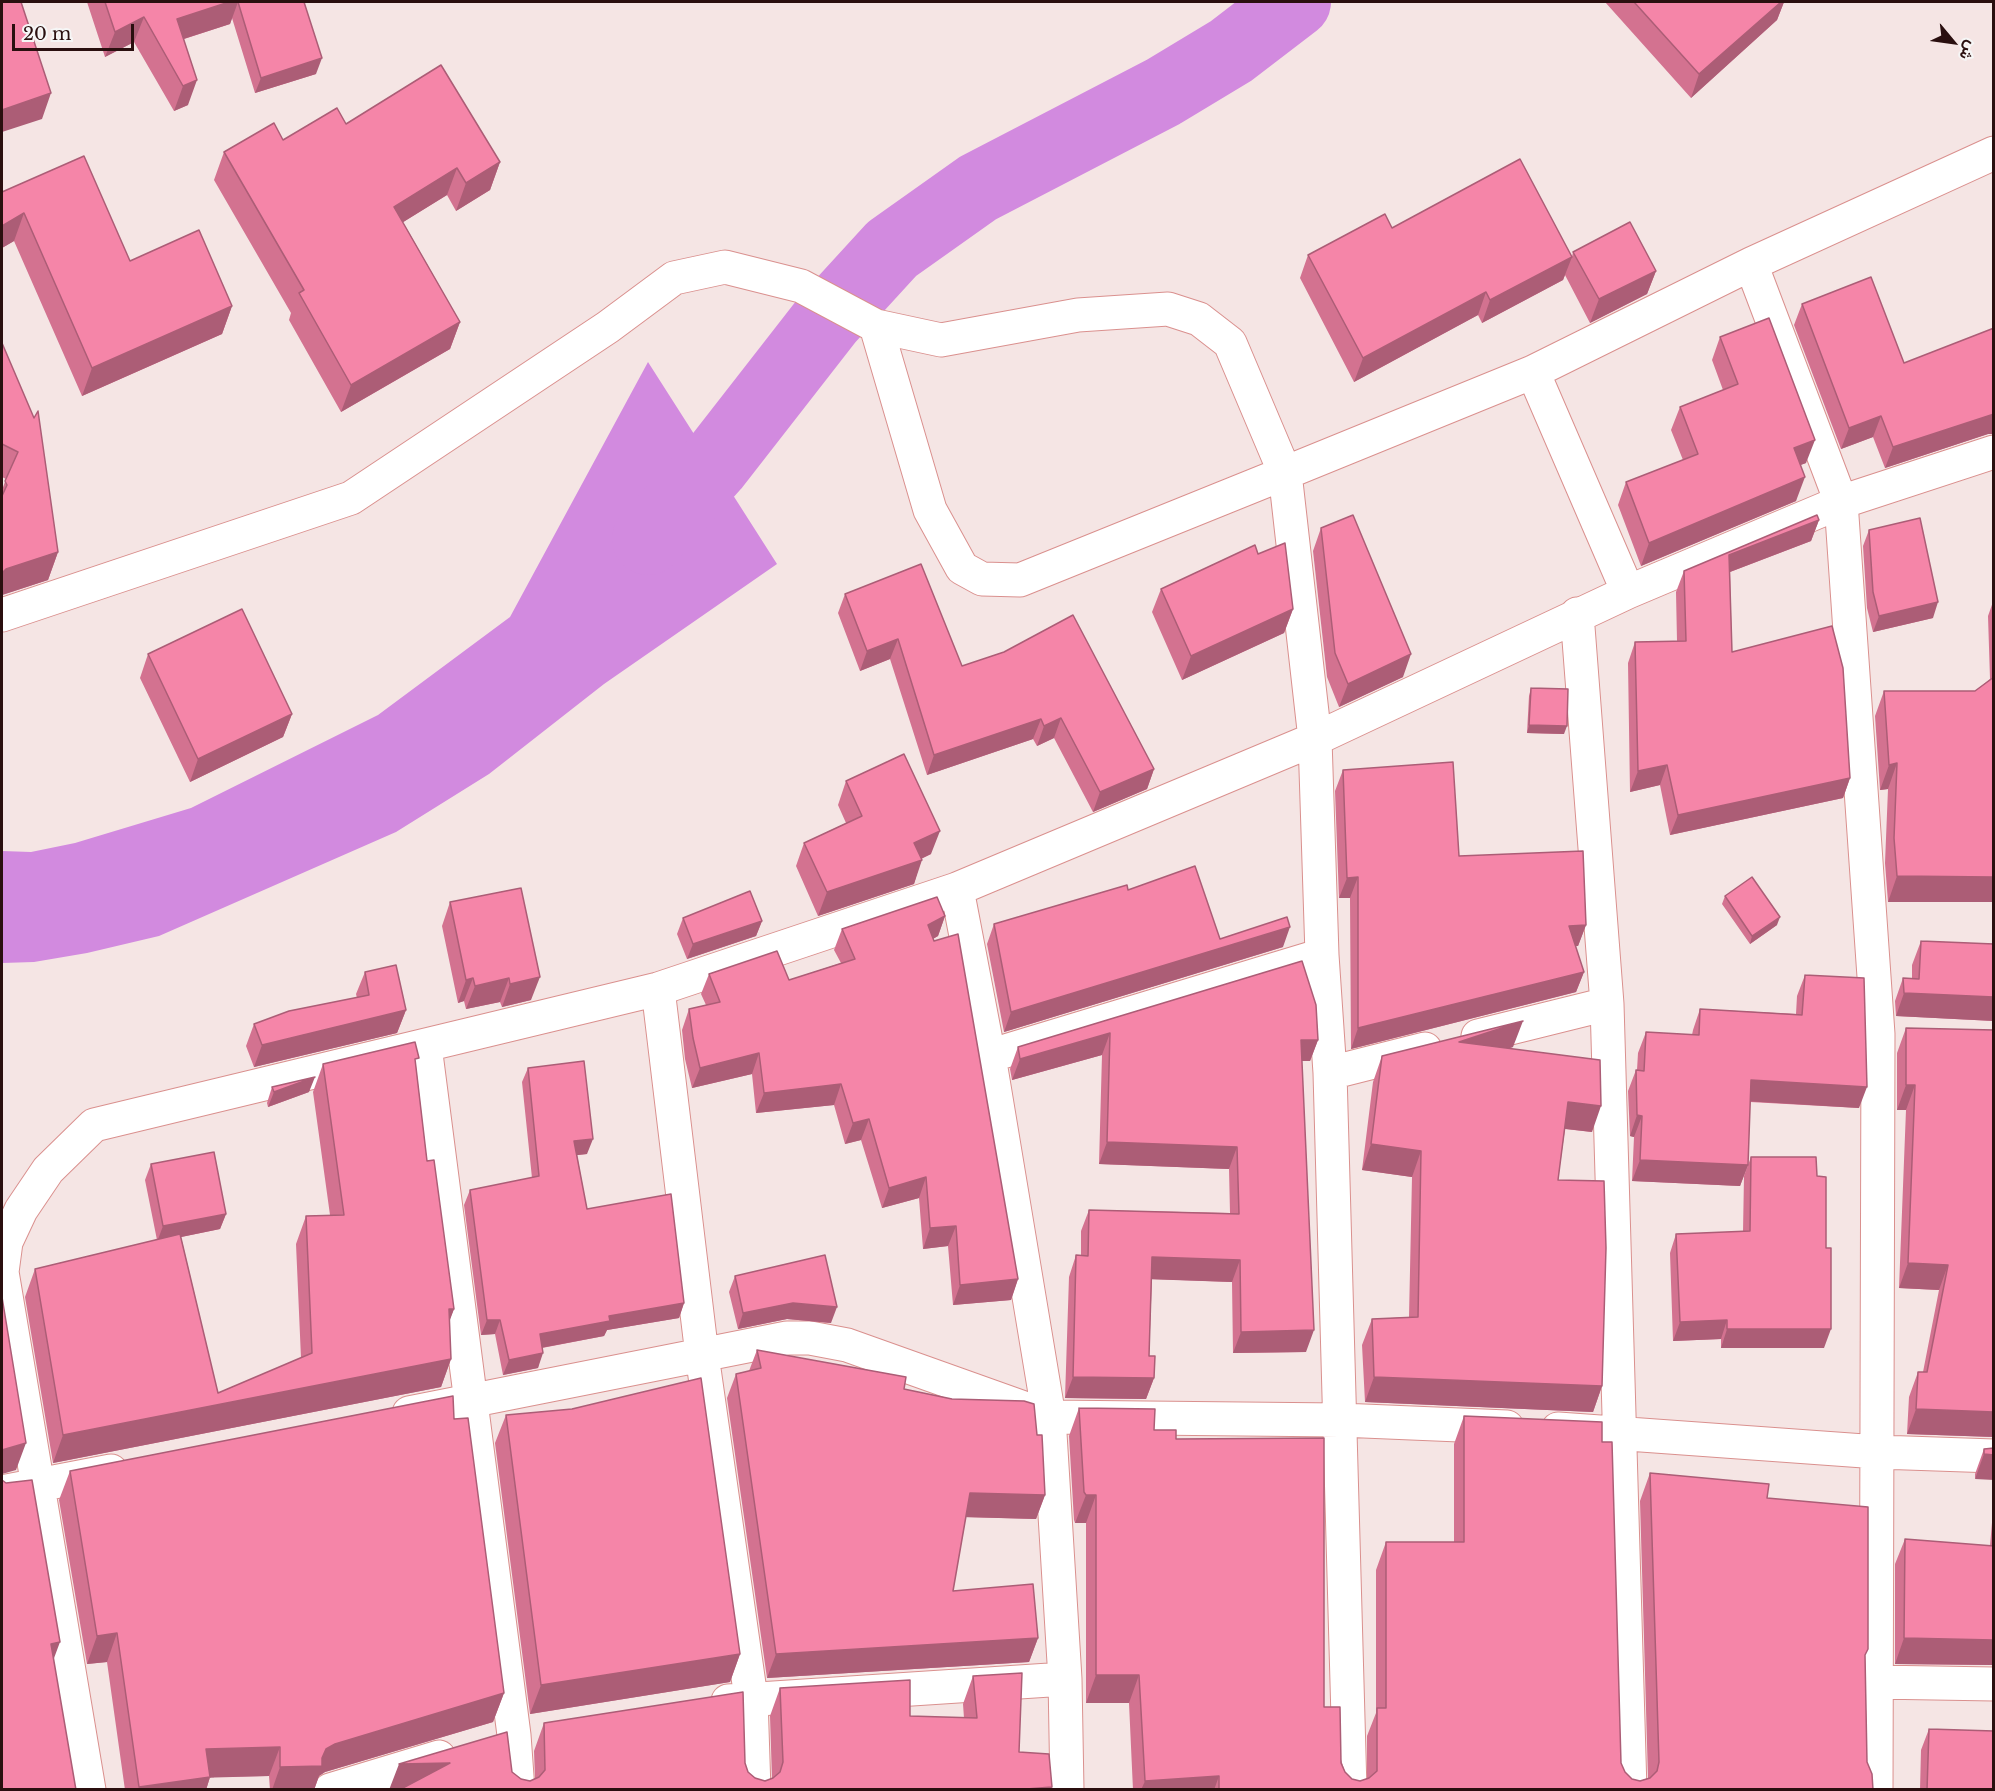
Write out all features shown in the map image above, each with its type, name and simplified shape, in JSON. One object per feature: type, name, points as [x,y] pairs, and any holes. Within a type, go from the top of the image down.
[{"type":"street","points":[[876,326],[930,510],[962,568],[982,579],[1020,580],[1533,372],[1751,264],[1994,153]]},
{"type":"street","points":[[1751,264],[1841,502],[1878,1034],[1876,1790]]},
{"type":"street","points":[[2,615],[351,498],[608,327],[674,278],[725,267],[801,286],[876,326],[941,339],[1078,315],[1168,309],[1199,319],[1230,343],[1285,473],[1315,739],[1322,955],[1330,1073],[1350,1790]]},
{"type":"street","points":[[1533,372],[1629,592]]},
{"type":"street","points":[[89,1790],[2,1272],[6,1242],[21,1210],[48,1170],[93,1125],[658,989],[957,889],[1315,739],[1577,614],[1841,502],[1994,452]]},
{"type":"street","points":[[1577,614],[1607,1004],[1630,1790]]},
{"type":"street","points":[[957,889],[989,1056],[1049,1417],[1065,1679],[1067,1790]]},
{"type":"street","points":[[989,1056],[1322,955]]},
{"type":"street","points":[[658,989],[702,1355],[751,1698],[754,1790]]},
{"type":"street","points":[[1330,1073],[1607,1004]]},
{"type":"street","points":[[1878,1034],[1912,1035]]},
{"type":"street","points":[[425,1046],[470,1401],[526,1733],[518,1790]]},
{"type":"street","points":[[376,1419],[787,1338],[828,1341],[1049,1417],[1340,1420],[1619,1432],[1878,1452],[1994,1456]]},
{"type":"street","points":[[2,1492],[142,1465]]},
{"type":"street","points":[[704,1705],[751,1698],[1065,1679]]},
{"type":"street","points":[[1875,1682],[1994,1684]]},
{"type":"street","points":[[330,1790],[526,1733]]},
{"type":"shaded area","points":[[648,362],[777,564],[604,684],[489,774],[396,832],[159,936],[87,953],[34,962],[2,963],[2,851],[31,852],[75,843],[191,808],[378,715],[510,617]]},
{"type":"building","points":[[2,2],[21,2],[51,93],[2,110]]},
{"type":"building","points":[[105,2],[229,2],[177,19],[197,80],[183,86],[144,17],[115,32]]},
{"type":"building","points":[[238,2],[304,2],[322,58],[261,78]]},
{"type":"building","points":[[1634,2],[1781,2],[1699,74]]},
{"type":"building","points":[[441,65],[500,162],[466,183],[457,168],[394,207],[460,322],[351,385],[299,293],[304,290],[224,152],[274,123],[283,140],[337,108],[346,124]]},
{"type":"building","points":[[84,156],[130,261],[199,230],[232,306],[92,368],[24,213],[2,226],[2,192]]},
{"type":"building","points":[[1520,159],[1572,257],[1490,300],[1486,292],[1363,358],[1308,255],[1385,214],[1392,228]]},
{"type":"building","points":[[1630,222],[1656,271],[1599,299],[1573,252]]},
{"type":"building","points":[[1871,277],[1904,363],[1994,328],[1994,414],[1893,447],[1881,416],[1849,428],[1802,304]]},
{"type":"building","points":[[1769,318],[1815,440],[1794,448],[1805,477],[1649,543],[1626,482],[1698,454],[1680,407],[1738,384],[1720,337]]},
{"type":"building","points":[[2,343],[34,418],[38,411],[58,552],[6,569],[2,573],[2,496],[7,485],[5,481],[18,452],[2,444]]},
{"type":"building","points":[[1353,515],[1411,654],[1348,684],[1335,653],[1321,528]]},
{"type":"building","points":[[1817,515],[1819,520],[1729,555],[1732,652],[1832,626],[1843,668],[1850,778],[1678,815],[1667,765],[1638,771],[1635,642],[1686,641],[1684,571]]},
{"type":"building","points":[[1920,518],[1938,602],[1879,616],[1873,592],[1869,530]]},
{"type":"building","points":[[1285,543],[1293,609],[1191,656],[1161,589],[1255,545],[1258,554]]},
{"type":"building","points":[[921,564],[962,666],[1004,652],[1073,615],[1154,769],[1100,792],[1061,718],[1044,726],[1041,719],[934,755],[898,639],[867,651],[845,594]]},
{"type":"building","points":[[242,609],[292,714],[198,759],[148,654]]},
{"type":"building","points":[[1994,677],[1994,877],[1897,876],[1894,838],[1897,763],[1889,765],[1884,691],[1975,691]]},
{"type":"building","points":[[1531,688],[1568,689],[1567,726],[1529,725]]},
{"type":"building","points":[[904,754],[940,831],[914,843],[922,860],[827,892],[804,843],[862,816],[846,781]]},
{"type":"building","points":[[1453,762],[1459,856],[1583,851],[1586,925],[1569,926],[1584,972],[1358,1028],[1358,877],[1347,878],[1343,770]]},
{"type":"building","points":[[1195,866],[1220,939],[1287,917],[1290,927],[1011,1012],[994,924],[1127,885],[1128,890]]},
{"type":"building","points":[[1752,877],[1780,917],[1752,936],[1725,896]]},
{"type":"building","points":[[521,888],[540,977],[510,984],[509,978],[475,986],[473,978],[466,980],[450,902]]},
{"type":"building","points":[[750,891],[762,921],[693,944],[683,918]]},
{"type":"building","points":[[937,897],[945,916],[928,925],[934,941],[958,934],[1018,1279],[960,1285],[956,1226],[930,1228],[926,1177],[889,1188],[869,1119],[853,1123],[841,1084],[764,1093],[759,1053],[700,1068],[693,1038],[689,1009],[720,1002],[709,974],[777,951],[789,980],[855,959],[842,929]]},
{"type":"building","points":[[1921,941],[1994,944],[1994,997],[1904,993],[1903,978],[1919,979]]},
{"type":"building","points":[[1302,961],[1316,1005],[1318,1040],[1301,1040],[1314,1330],[1241,1332],[1240,1260],[1152,1257],[1149,1356],[1155,1356],[1154,1378],[1073,1377],[1076,1255],[1088,1256],[1089,1210],[1239,1214],[1237,1147],[1107,1142],[1110,1033],[1020,1059],[1018,1047]]},
{"type":"building","points":[[396,965],[406,1010],[262,1045],[254,1024],[289,1011],[369,995],[365,972]]},
{"type":"building","points":[[1805,975],[1864,978],[1867,1087],[1751,1080],[1748,1165],[1640,1160],[1642,1116],[1637,1115],[1636,1070],[1644,1071],[1646,1032],[1699,1035],[1700,1009],[1802,1015]]},
{"type":"building","points":[[1523,1021],[1459,1042],[1600,1060],[1601,1106],[1568,1102],[1558,1180],[1604,1181],[1606,1248],[1602,1386],[1374,1377],[1372,1319],[1418,1317],[1421,1151],[1371,1144],[1382,1056]]},
{"type":"building","points":[[1906,1028],[1994,1030],[1994,1412],[1916,1409],[1918,1372],[1927,1372],[1948,1265],[1908,1263],[1915,1085],[1906,1085]]},
{"type":"building","points":[[415,1042],[419,1058],[415,1059],[427,1161],[434,1160],[454,1309],[449,1309],[451,1359],[63,1435],[35,1269],[180,1234],[218,1393],[312,1353],[306,1216],[344,1215],[323,1064]]},
{"type":"building","points":[[584,1061],[593,1139],[574,1141],[587,1209],[671,1194],[684,1303],[609,1316],[610,1321],[540,1334],[543,1353],[509,1360],[500,1320],[487,1320],[470,1190],[539,1176],[528,1068]]},
{"type":"building","points":[[315,1077],[274,1092],[272,1087]]},
{"type":"building","points":[[214,1152],[226,1214],[163,1226],[151,1164]]},
{"type":"building","points":[[1751,1157],[1816,1157],[1817,1176],[1826,1177],[1826,1248],[1831,1248],[1831,1329],[1727,1329],[1727,1320],[1680,1322],[1676,1234],[1750,1231]]},
{"type":"building","points":[[825,1255],[837,1307],[793,1303],[743,1313],[735,1276]]},
{"type":"building","points":[[2,1297],[26,1443],[2,1450]]},
{"type":"building","points":[[757,1350],[906,1377],[904,1389],[952,1399],[1024,1401],[1034,1404],[1037,1435],[1042,1435],[1045,1495],[970,1493],[953,1591],[1033,1584],[1038,1638],[776,1654],[736,1374],[761,1368]]},
{"type":"building","points":[[701,1378],[740,1654],[541,1685],[506,1415],[572,1409]]},
{"type":"building","points":[[453,1396],[454,1419],[468,1418],[504,1693],[335,1744],[326,1749],[322,1758],[322,1766],[280,1767],[280,1747],[206,1749],[210,1777],[139,1787],[117,1633],[97,1636],[70,1471]]},
{"type":"building","points":[[1079,1408],[1155,1409],[1154,1430],[1176,1430],[1176,1439],[1324,1438],[1324,1707],[1340,1707],[1341,1763],[1345,1772],[1352,1779],[1360,1781],[1369,1778],[1377,1771],[1377,1708],[1386,1708],[1386,1542],[1464,1542],[1464,1416],[1602,1422],[1602,1442],[1612,1442],[1621,1763],[1625,1772],[1632,1779],[1640,1781],[1650,1778],[1657,1771],[1659,1762],[1650,1473],[1769,1484],[1767,1498],[1868,1507],[1868,1649],[1865,1655],[1867,1762],[1872,1774],[1873,1790],[1219,1790],[1219,1776],[1145,1781],[1139,1675],[1096,1675],[1096,1495],[1086,1495],[1084,1492]]},
{"type":"building","points":[[1994,1448],[1994,1455],[1984,1454],[1984,1449]]},
{"type":"building","points":[[2,1480],[6,1483],[32,1480],[60,1642],[51,1644],[76,1790],[2,1790]]},
{"type":"building","points":[[1905,1539],[1994,1546],[1994,1640],[1904,1638]]},
{"type":"building","points":[[1022,1673],[1019,1752],[1049,1754],[1052,1787],[1013,1790],[399,1790],[450,1763],[399,1764],[507,1732],[512,1772],[521,1779],[530,1781],[539,1777],[545,1770],[544,1723],[743,1692],[745,1763],[748,1772],[755,1778],[765,1781],[780,1772],[783,1762],[780,1688],[910,1680],[910,1716],[977,1718],[973,1676]]},
{"type":"building","points":[[1929,1729],[1994,1731],[1994,1790],[1927,1790]]},
{"type":"waterway","points":[[648,539],[714,465],[827,320],[892,249],[978,188],[1163,92],[1231,51],[1295,2]]}]
